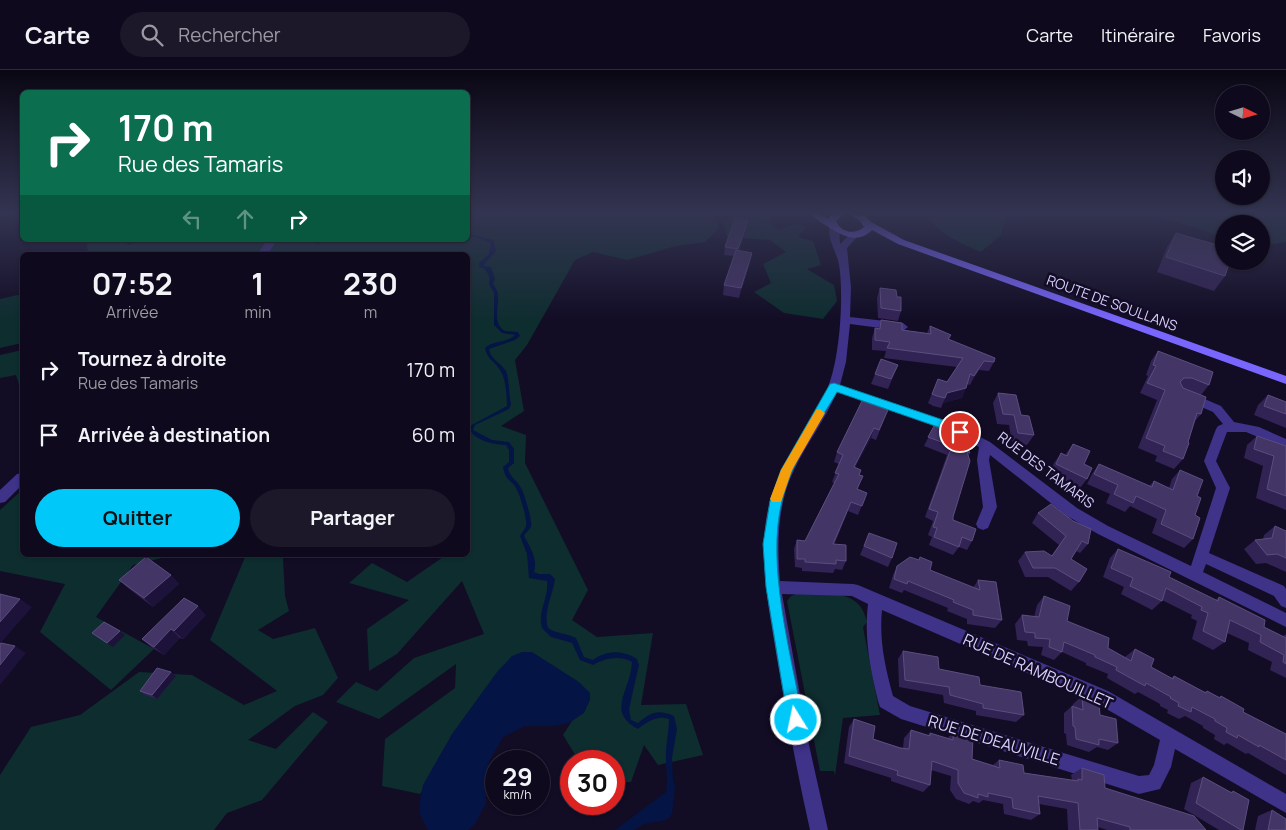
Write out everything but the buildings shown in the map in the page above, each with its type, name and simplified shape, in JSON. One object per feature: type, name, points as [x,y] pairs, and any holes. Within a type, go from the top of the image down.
[{"type":"main road","name":"ROUTE DE SOULLANS","points":[[922,249],[1286,380]]},
{"type":"street","points":[[818,830],[802,758],[772,587],[770,544],[776,501],[787,470],[834,387],[840,357],[844,320],[845,276],[838,249]]},
{"type":"street","points":[[842,249],[842,261]]},
{"type":"street","points":[[844,320],[903,327]]},
{"type":"street","name":"RUE DES TAMARIS","points":[[834,387],[948,426],[986,445],[1072,512],[1103,530],[1195,575],[1285,615]]},
{"type":"street","points":[[1180,393],[1217,409],[1230,425]]},
{"type":"street","points":[[1195,575],[1223,488],[1210,461],[1222,429],[1230,425],[1245,428],[1286,444]]},
{"type":"street","points":[[983,524],[990,507],[983,460],[986,445]]},
{"type":"street","points":[[0,498],[20,480]]},
{"type":"street","points":[[1202,556],[1279,591],[1286,601]]},
{"type":"street","name":"RUE DE RAMBOUILLET","points":[[772,587],[853,590],[1102,697],[1286,804]]},
{"type":"street","name":"RUE DE DEAUVILLE","points":[[876,600],[873,627],[876,662],[886,701],[907,713],[1139,785],[1154,784],[1162,767],[1169,736]]},
{"type":"green space","points":[[88,249],[664,249],[627,260],[593,252],[575,260],[527,345],[515,360],[524,411],[501,426],[526,435],[525,463],[588,590],[572,620],[597,637],[653,633],[641,705],[686,704],[703,755],[658,765],[644,745],[631,782],[625,782],[625,750],[572,750],[563,735],[590,693],[512,656],[420,794],[382,786],[385,739],[455,688],[456,664],[379,719],[336,702],[356,682],[377,691],[414,658],[484,634],[462,581],[397,654],[369,671],[367,629],[409,600],[349,583],[372,563],[407,582],[443,557],[470,557],[470,252],[88,252]]},
{"type":"green space","points":[[783,249],[816,249],[821,265],[807,269],[834,285],[837,301],[823,319],[784,313],[754,292],[771,283],[763,264],[786,252]]},
{"type":"green space","points":[[20,294],[20,343],[0,348],[0,299]]},
{"type":"green space","points":[[20,350],[20,388],[16,375],[0,378],[0,355]]},
{"type":"green space","points":[[20,492],[20,557],[166,557],[133,565],[96,617],[154,649],[111,690],[40,632],[65,584],[0,571],[0,510]]},
{"type":"green space","points":[[245,557],[283,557],[285,596],[289,611],[258,630],[273,639],[315,628],[338,678],[323,695],[295,706],[248,740],[276,749],[313,712],[328,722],[262,800],[227,813],[214,830],[0,830],[0,775],[31,727],[80,715],[139,672],[192,675],[244,705],[277,691],[210,640]]},
{"type":"green space","points":[[799,593],[831,594],[850,598],[858,603],[867,622],[863,627],[880,715],[843,718],[835,776],[834,771],[820,771],[787,601],[791,596]]},
{"type":"water","points":[[490,249],[496,249],[483,266],[491,267],[495,279],[493,284],[498,294],[497,320],[505,331],[518,332],[520,336],[515,340],[489,349],[492,356],[504,368],[507,374],[511,404],[509,409],[475,425],[473,430],[492,440],[509,442],[514,449],[514,463],[508,468],[522,491],[530,514],[531,526],[524,536],[534,558],[534,572],[550,574],[555,579],[547,609],[548,628],[576,638],[584,657],[593,660],[604,654],[615,652],[637,659],[639,665],[629,709],[631,720],[638,723],[647,716],[659,712],[674,716],[677,729],[672,758],[675,786],[672,814],[667,820],[644,824],[634,830],[615,830],[666,792],[666,750],[669,719],[656,719],[638,729],[628,722],[621,708],[632,662],[612,658],[593,665],[580,660],[572,643],[551,637],[542,628],[541,616],[547,581],[529,578],[527,554],[520,536],[526,526],[525,514],[518,493],[507,478],[503,467],[509,462],[509,450],[506,445],[489,443],[479,439],[470,430],[470,426],[507,406],[504,378],[498,367],[489,358],[485,348],[488,345],[512,338],[515,335],[502,333],[494,325],[494,293],[489,284],[488,273],[479,267],[479,263],[489,254]]},
{"type":"water","points":[[522,652],[532,652],[579,682],[590,693],[590,700],[584,713],[569,723],[552,726],[525,726],[503,737],[496,750],[485,750],[485,805],[475,824],[468,830],[428,830],[420,814],[419,804],[423,785],[452,734],[497,672],[512,656]]},
{"type":"slow traffic","points":[[776,499],[787,470],[820,413]]},
{"type":"route","points":[[796,720],[772,587],[770,544],[776,501],[787,470],[834,387],[948,426],[960,432]]}]
